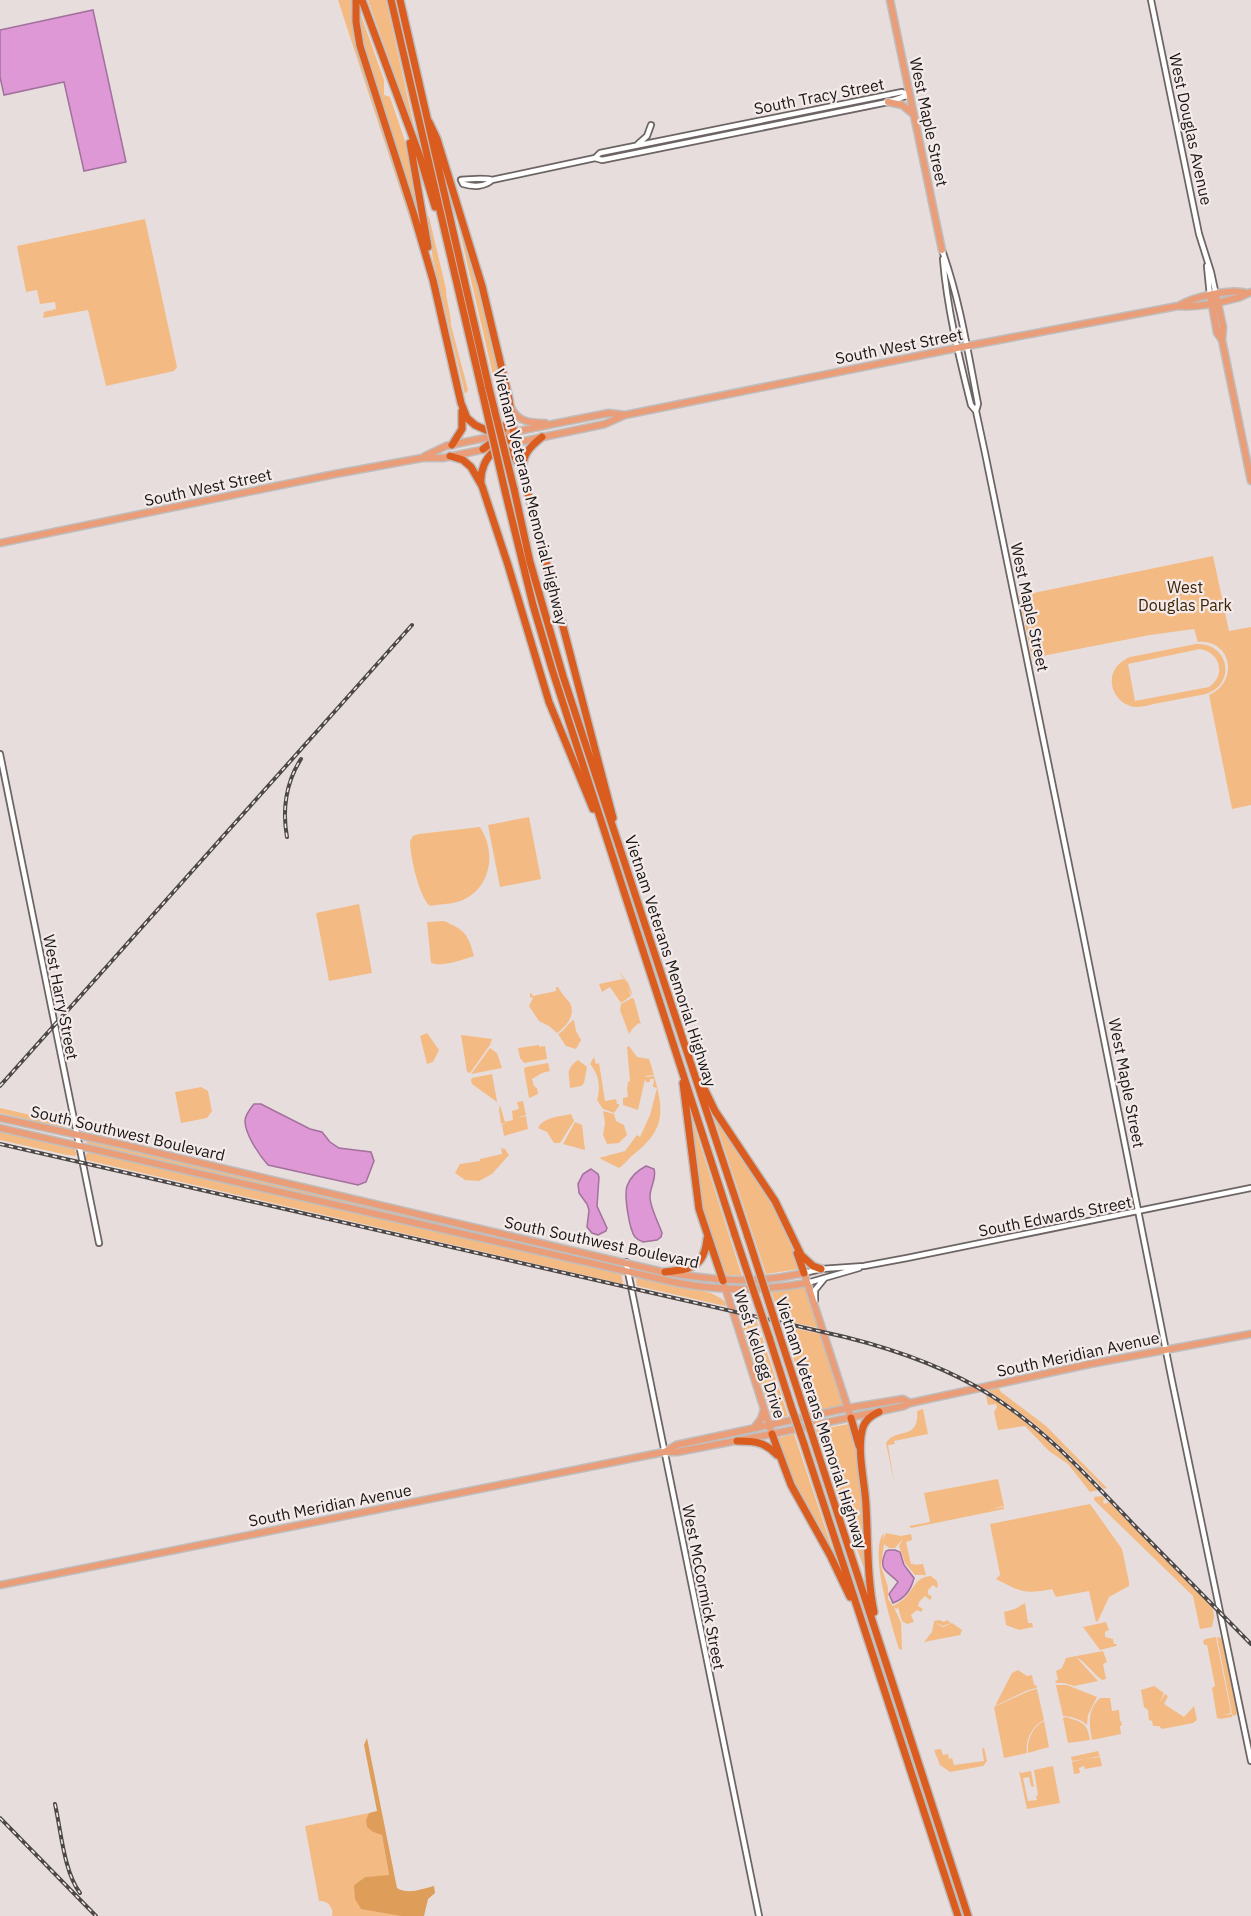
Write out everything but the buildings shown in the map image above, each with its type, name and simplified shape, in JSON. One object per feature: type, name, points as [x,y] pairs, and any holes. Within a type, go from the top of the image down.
[{"type":"highway","points":[[356,0],[356,22],[360,46],[433,280],[461,403],[462,429],[452,445]]},
{"type":"highway","points":[[362,0],[426,175],[467,328]]},
{"type":"highway","name":"Vietnam Veterans Memorial Highway","points":[[391,0],[467,328],[513,489],[556,656],[880,1641],[968,1916]]},
{"type":"highway","name":"Vietnam Veterans Memorial Highway","points":[[400,0],[429,122],[505,491],[549,658],[958,1916]]},
{"type":"highway","points":[[401,109],[414,159],[433,280]]},
{"type":"highway","points":[[429,122],[437,139],[482,286],[510,407],[511,433],[624,862]]},
{"type":"highway","points":[[461,403],[470,421],[498,440],[512,453],[523,473]]},
{"type":"highway","points":[[482,486],[481,471],[509,420],[510,407]]},
{"type":"highway","points":[[486,434],[506,425]]},
{"type":"highway","points":[[483,450],[511,433]]},
{"type":"highway","points":[[527,488],[523,462],[531,447],[542,437]]},
{"type":"highway","points":[[498,440],[515,443]]},
{"type":"highway","points":[[487,458],[498,450],[505,449],[512,453]]},
{"type":"highway","points":[[450,456],[463,460],[471,467],[482,486],[554,718],[591,806],[603,826]]},
{"type":"highway","points":[[683,1041],[710,1103],[775,1202],[794,1242],[804,1273]]},
{"type":"highway","points":[[677,1054],[687,1113],[695,1190],[723,1281]]},
{"type":"highway","points":[[665,1272],[690,1269],[696,1266],[703,1257],[708,1236]]},
{"type":"highway","points":[[794,1242],[808,1262],[821,1269]]},
{"type":"highway","points":[[861,1451],[864,1425],[871,1416],[879,1412]]},
{"type":"highway","points":[[851,1418],[861,1451],[870,1590],[880,1641]]},
{"type":"highway","points":[[772,1434],[791,1485],[841,1577],[869,1643]]},
{"type":"highway","points":[[737,1441],[756,1441],[764,1444],[780,1459]]},
{"type":"main road","name":"West Maple Street","points":[[890,0],[942,250]]},
{"type":"main road","points":[[888,102],[902,105],[913,114]]},
{"type":"main road","name":"South West Street","points":[[515,443],[612,422],[626,415],[1178,306],[1189,299],[1214,299],[1239,290],[1249,293]]},
{"type":"main road","name":"West Douglas Avenue","points":[[1214,299],[1223,327],[1222,340],[1251,481]]},
{"type":"main road","points":[[508,399],[514,413],[523,420],[533,423],[558,423]]},
{"type":"main road","name":"South West Street","points":[[511,433],[609,412],[626,415]]},
{"type":"main road","name":"South West Street","points":[[422,458],[486,434]]},
{"type":"main road","name":"South West Street","points":[[0,543],[422,458],[483,450]]},
{"type":"main road","name":"South Southwest Boulevard","points":[[0,1118],[665,1272],[723,1281],[756,1281],[804,1273]]},
{"type":"main road","name":"South Southwest Boulevard","points":[[0,1128],[678,1283],[726,1289],[775,1288],[807,1283]]},
{"type":"main road","points":[[804,1273],[851,1418]]},
{"type":"main road","name":"West Kellogg Drive","points":[[723,1281],[772,1434]]},
{"type":"main road","name":"South Meridian Avenue","points":[[0,1585],[664,1452],[677,1452],[772,1434],[904,1407],[910,1403],[1090,1364],[1251,1334]]},
{"type":"main road","name":"South Meridian Avenue","points":[[664,1452],[676,1445],[848,1408],[903,1399],[910,1403]]},
{"type":"main road","points":[[754,1428],[761,1419],[764,1408]]},
{"type":"street","name":"West Douglas Avenue","points":[[1151,0],[1199,234],[1211,272],[1214,299]]},
{"type":"street","name":"South Tracy Street","points":[[594,158],[600,153],[637,145],[902,92],[909,95]]},
{"type":"street","name":"South Tracy Street","points":[[492,180],[487,177],[461,180],[463,184],[476,186],[492,180],[594,158],[602,160],[888,102],[909,95]]},
{"type":"street","points":[[637,145],[647,136],[651,125]]},
{"type":"street","name":"West Maple Street","points":[[942,250],[953,283],[967,346],[978,404],[976,411],[1251,1761]]},
{"type":"street","name":"West Maple Street","points":[[942,250],[957,348],[971,405],[976,411]]},
{"type":"street","points":[[951,316],[960,314]]},
{"type":"street","name":"West Harry Street","points":[[0,754],[99,1243]]},
{"type":"street","name":"South Edwards Street","points":[[864,1266],[1251,1188]]},
{"type":"street","name":"West McCormick Street","points":[[626,1262],[759,1916]]},
{"type":"street","name":"South Southwest Boulevard","points":[[804,1273],[821,1269],[864,1266]]},
{"type":"street","name":"South Southwest Boulevard","points":[[807,1283],[848,1273],[864,1266]]},
{"type":"street","points":[[816,1312],[815,1290],[824,1278]]},
{"type":"green space","points":[[338,0],[353,0],[355,31],[362,62],[430,281]]},
{"type":"green space","points":[[368,0],[386,0],[416,135]]},
{"type":"green space","points":[[361,15],[384,80],[384,95],[390,97],[408,150],[420,220],[418,220],[362,44],[358,16]]},
{"type":"green space","points":[[427,215],[468,390],[465,394],[433,260]]},
{"type":"green space","points":[[145,219],[177,367],[174,371],[106,386],[88,310],[43,318],[44,312],[56,309],[55,302],[40,304],[37,290],[26,292],[17,246]]},
{"type":"green space","points":[[461,223],[477,275],[503,386],[493,375],[458,224]]},
{"type":"green space","name":"West Douglas Park","points":[[1213,556],[1229,631],[1251,627],[1251,805],[1232,809],[1209,695],[1219,689],[1228,671],[1228,662],[1218,647],[1198,642],[1194,629],[1150,635],[1032,658],[1019,596]]},
{"type":"green space","points":[[1196,644],[1207,645],[1222,656],[1225,673],[1216,689],[1206,694],[1136,707],[1121,701],[1112,683],[1116,667],[1130,657]],"holes":[[[1200,649],[1213,655],[1219,665],[1218,677],[1209,687],[1135,701],[1128,664]]]},
{"type":"green space","points":[[529,817],[541,879],[500,887],[488,825]]},
{"type":"green space","points":[[480,827],[488,847],[489,857],[488,868],[480,886],[463,900],[430,906],[422,894],[413,866],[410,841],[413,836]]},
{"type":"green space","points":[[359,904],[372,973],[329,981],[316,913]]},
{"type":"green space","points":[[444,921],[464,933],[470,942],[474,956],[447,964],[431,963],[427,922]]},
{"type":"green space","points":[[618,970],[628,983],[632,993],[632,995],[628,988],[631,996],[621,1003],[610,987],[602,992],[599,984],[623,979],[625,981]]},
{"type":"green space","points":[[556,987],[572,1007],[567,1024],[557,1033],[539,1021],[529,1006],[533,998],[530,997],[530,993],[533,996],[556,991]]},
{"type":"green space","points":[[632,998],[641,1025],[639,1023],[629,1034],[620,1010],[621,1004]]},
{"type":"green space","points":[[574,1020],[581,1040],[576,1049],[566,1046],[558,1034]]},
{"type":"green space","points":[[427,1033],[439,1050],[433,1062],[427,1064],[420,1036]]},
{"type":"green space","points":[[461,1035],[492,1039],[470,1073],[467,1072]]},
{"type":"green space","points":[[539,1045],[539,1047],[545,1046],[547,1059],[524,1063],[520,1058],[518,1048]]},
{"type":"green space","points":[[629,1046],[637,1057],[649,1059],[654,1075],[646,1077],[654,1076],[658,1089],[660,1111],[656,1129],[651,1138],[619,1168],[599,1158],[625,1151],[637,1135],[640,1137],[650,1115],[657,1088],[653,1087],[654,1079],[646,1082],[645,1079],[638,1110],[623,1105],[623,1098],[628,1097],[627,1089],[630,1081],[627,1047]]},
{"type":"green space","points":[[490,1048],[497,1053],[502,1068],[471,1074]]},
{"type":"green space","points":[[594,1057],[596,1064],[599,1063],[605,1101],[616,1099],[619,1104],[614,1113],[603,1109],[597,1100],[598,1081],[590,1064]]},
{"type":"green space","points":[[578,1060],[587,1067],[584,1083],[581,1086],[570,1088],[569,1070]]},
{"type":"green space","points":[[548,1063],[550,1071],[532,1079],[538,1094],[529,1098],[524,1069]]},
{"type":"green space","points":[[492,1074],[497,1102],[472,1084],[471,1080]]},
{"type":"green space","points":[[201,1087],[208,1091],[212,1111],[207,1118],[181,1123],[175,1092]]},
{"type":"green space","points":[[523,1101],[526,1115],[516,1118],[526,1116],[528,1129],[504,1136],[502,1125],[506,1123],[501,1124],[500,1105],[505,1122],[513,1120],[512,1111],[519,1109],[517,1102]]},
{"type":"green space","points":[[0,1108],[44,1118],[62,1116],[67,1119],[68,1123],[65,1127],[61,1127],[0,1113]]},
{"type":"green space","points":[[603,1111],[614,1114],[616,1121],[624,1125],[627,1135],[619,1143],[607,1144],[603,1135],[605,1123]]},
{"type":"green space","points":[[712,1111],[763,1187],[784,1227],[799,1269],[766,1274]]},
{"type":"green space","points":[[571,1114],[574,1121],[560,1143],[554,1143],[547,1132],[538,1128],[548,1120]]},
{"type":"green space","points":[[575,1122],[582,1125],[585,1150],[563,1144]]},
{"type":"green space","points":[[693,1122],[742,1276],[726,1275],[701,1207],[691,1123]]},
{"type":"green space","points":[[0,1132],[68,1147],[74,1149],[77,1154],[67,1155],[0,1140]]},
{"type":"green space","points":[[86,1141],[94,1141],[444,1224],[439,1225],[117,1152],[88,1144]]},
{"type":"green space","points":[[501,1148],[505,1149],[509,1155],[492,1174],[479,1181],[465,1180],[455,1173],[460,1164],[502,1154]]},
{"type":"green space","points":[[92,1151],[621,1272],[623,1284],[86,1160],[86,1154]]},
{"type":"green space","points":[[638,1276],[711,1293],[727,1304],[725,1306],[637,1286]]},
{"type":"green space","points":[[804,1286],[819,1328],[781,1320],[771,1291]]},
{"type":"green space","points":[[736,1313],[756,1319],[788,1416],[773,1419]]},
{"type":"green space","points":[[783,1326],[820,1332],[844,1405],[811,1412]]},
{"type":"green space","points":[[998,1387],[1001,1392],[1046,1426],[1107,1488],[1104,1489],[1034,1423],[987,1390]]},
{"type":"green space","points":[[986,1395],[1017,1415],[1059,1451],[1098,1490],[1090,1492],[1068,1464],[1049,1451],[1025,1426],[998,1430],[994,1412],[996,1404],[988,1405]]},
{"type":"green space","points":[[923,1409],[928,1434],[894,1441],[895,1444],[888,1445],[894,1482],[886,1443],[895,1435],[911,1430],[917,1420],[917,1411]]},
{"type":"green space","points":[[849,1424],[856,1451],[861,1489],[865,1566],[863,1566],[816,1430]]},
{"type":"green space","points":[[794,1434],[834,1554],[832,1555],[793,1483],[777,1438]]},
{"type":"green space","points":[[998,1479],[1004,1506],[991,1509],[1004,1507],[1004,1509],[911,1528],[909,1526],[930,1522],[924,1493]]},
{"type":"green space","points":[[1102,1496],[1105,1499],[1104,1504],[1109,1502],[1213,1608],[1212,1627],[1200,1629],[1193,1596],[1094,1500],[1094,1497]]},
{"type":"green space","points":[[1090,1504],[1122,1549],[1129,1582],[1129,1586],[1109,1597],[1098,1621],[1096,1622],[1089,1591],[1056,1597],[1052,1589],[1022,1591],[996,1579],[1000,1575],[1001,1579],[990,1524]]},
{"type":"green space","points":[[884,1533],[883,1540],[886,1533],[901,1536],[911,1534],[912,1540],[906,1542],[911,1564],[923,1564],[926,1575],[915,1575],[905,1563],[899,1546],[903,1539],[895,1548],[889,1548],[884,1544],[881,1566],[888,1587],[888,1599],[893,1606],[900,1602],[923,1578],[931,1576],[937,1581],[938,1586],[937,1588],[933,1585],[928,1590],[928,1594],[932,1597],[930,1600],[925,1596],[919,1602],[918,1606],[923,1609],[911,1615],[914,1622],[907,1624],[902,1621],[898,1607],[897,1609],[894,1607],[901,1623],[902,1650],[899,1649],[891,1624],[880,1571],[880,1542]]},
{"type":"green space","points":[[1025,1603],[1028,1623],[1032,1623],[1033,1627],[1019,1630],[1006,1625],[1004,1612]]},
{"type":"green space","points":[[947,1620],[951,1623],[943,1626],[934,1622],[943,1627],[952,1623],[962,1630],[960,1635],[924,1642],[932,1632],[934,1621],[944,1622]]},
{"type":"green space","points":[[1106,1622],[1109,1630],[1105,1632],[1105,1637],[1113,1639],[1114,1644],[1117,1644],[1100,1650],[1083,1627]]},
{"type":"green space","points":[[1216,1637],[1231,1713],[1223,1715],[1232,1714],[1217,1637],[1222,1638],[1237,1713],[1235,1716],[1220,1719],[1217,1718],[1212,1688],[1215,1686],[1207,1645],[1204,1645],[1203,1641]]},
{"type":"green space","points":[[1103,1651],[1107,1662],[1103,1664],[1106,1679],[1102,1680],[1076,1657],[1098,1681],[1074,1686],[1056,1683],[1055,1681],[1058,1680],[1056,1671],[1062,1668],[1066,1658]]},
{"type":"green space","points":[[1018,1670],[1027,1676],[1032,1675],[1037,1688],[995,1706],[1012,1673]]},
{"type":"green space","points":[[1056,1685],[1067,1685],[1097,1697],[1088,1715],[1087,1725],[1083,1721],[1063,1716]]},
{"type":"green space","points":[[1154,1686],[1164,1693],[1159,1703],[1165,1694],[1168,1696],[1164,1704],[1184,1717],[1194,1706],[1197,1720],[1193,1723],[1162,1729],[1159,1726],[1153,1726],[1152,1721],[1149,1720],[1148,1710],[1144,1707],[1141,1690]]},
{"type":"green space","points":[[1037,1689],[1044,1720],[1030,1734],[1027,1753],[1004,1758],[994,1707]]},
{"type":"green space","points":[[1100,1698],[1110,1698],[1112,1711],[1119,1710],[1121,1734],[1092,1740],[1091,1712]]},
{"type":"green space","points":[[1066,1717],[1086,1726],[1090,1740],[1068,1743],[1063,1718]]},
{"type":"green space","points":[[1044,1721],[1049,1747],[1028,1753],[1031,1734]]},
{"type":"green space","points":[[984,1748],[987,1761],[983,1766],[950,1772],[940,1765],[934,1750],[941,1749],[943,1755],[948,1754],[954,1765],[984,1761],[982,1749]]},
{"type":"green space","points":[[1098,1751],[1100,1756],[1085,1759],[1100,1757],[1102,1766],[1085,1769],[1084,1766],[1079,1768],[1080,1773],[1074,1774],[1072,1762],[1084,1759],[1072,1761],[1071,1757]]},
{"type":"green space","points":[[1053,1766],[1060,1803],[1027,1809],[1019,1771],[1021,1773],[1031,1771],[1034,1787],[1031,1786],[1029,1777],[1023,1778],[1028,1801],[1037,1800],[1034,1770]]},
{"type":"green space","points":[[369,1813],[366,1820],[373,1832],[382,1834],[389,1876],[365,1877],[354,1885],[401,1916],[332,1916],[330,1905],[319,1901],[305,1826]]},
{"type":"shaded area","points":[[93,10],[126,162],[84,171],[64,82],[4,95],[0,77],[0,30]]},
{"type":"shaded area","points":[[254,1104],[261,1104],[310,1129],[322,1132],[339,1148],[371,1152],[374,1161],[366,1182],[358,1185],[268,1165],[247,1132],[246,1117]]},
{"type":"shaded area","points":[[646,1166],[654,1169],[655,1176],[650,1201],[662,1233],[657,1240],[643,1242],[635,1237],[631,1227],[626,1190],[632,1177]]},
{"type":"shaded area","points":[[591,1169],[599,1177],[597,1206],[607,1228],[598,1235],[592,1233],[587,1227],[589,1210],[579,1193],[578,1184],[583,1174]]},
{"type":"shaded area","points":[[886,1551],[900,1552],[904,1565],[914,1578],[906,1594],[893,1603],[889,1594],[898,1582],[883,1567]]},
{"type":"shaded area","points":[[367,1738],[397,1888],[410,1891],[434,1886],[435,1893],[428,1899],[424,1916],[401,1916],[361,1909],[355,1899],[354,1885],[365,1877],[389,1875],[382,1835],[367,1827],[366,1820],[369,1813],[377,1811],[364,1745]]},
{"type":"railway","points":[[0,1086],[412,625]]},
{"type":"railway","points":[[287,837],[285,807],[292,777],[301,759]]},
{"type":"railway","points":[[0,1144],[845,1337],[921,1361],[957,1376],[992,1396],[1049,1439],[1251,1644]]},
{"type":"railway","points":[[55,1804],[70,1874],[80,1893]]},
{"type":"railway","points":[[0,1818],[96,1916]]}]
